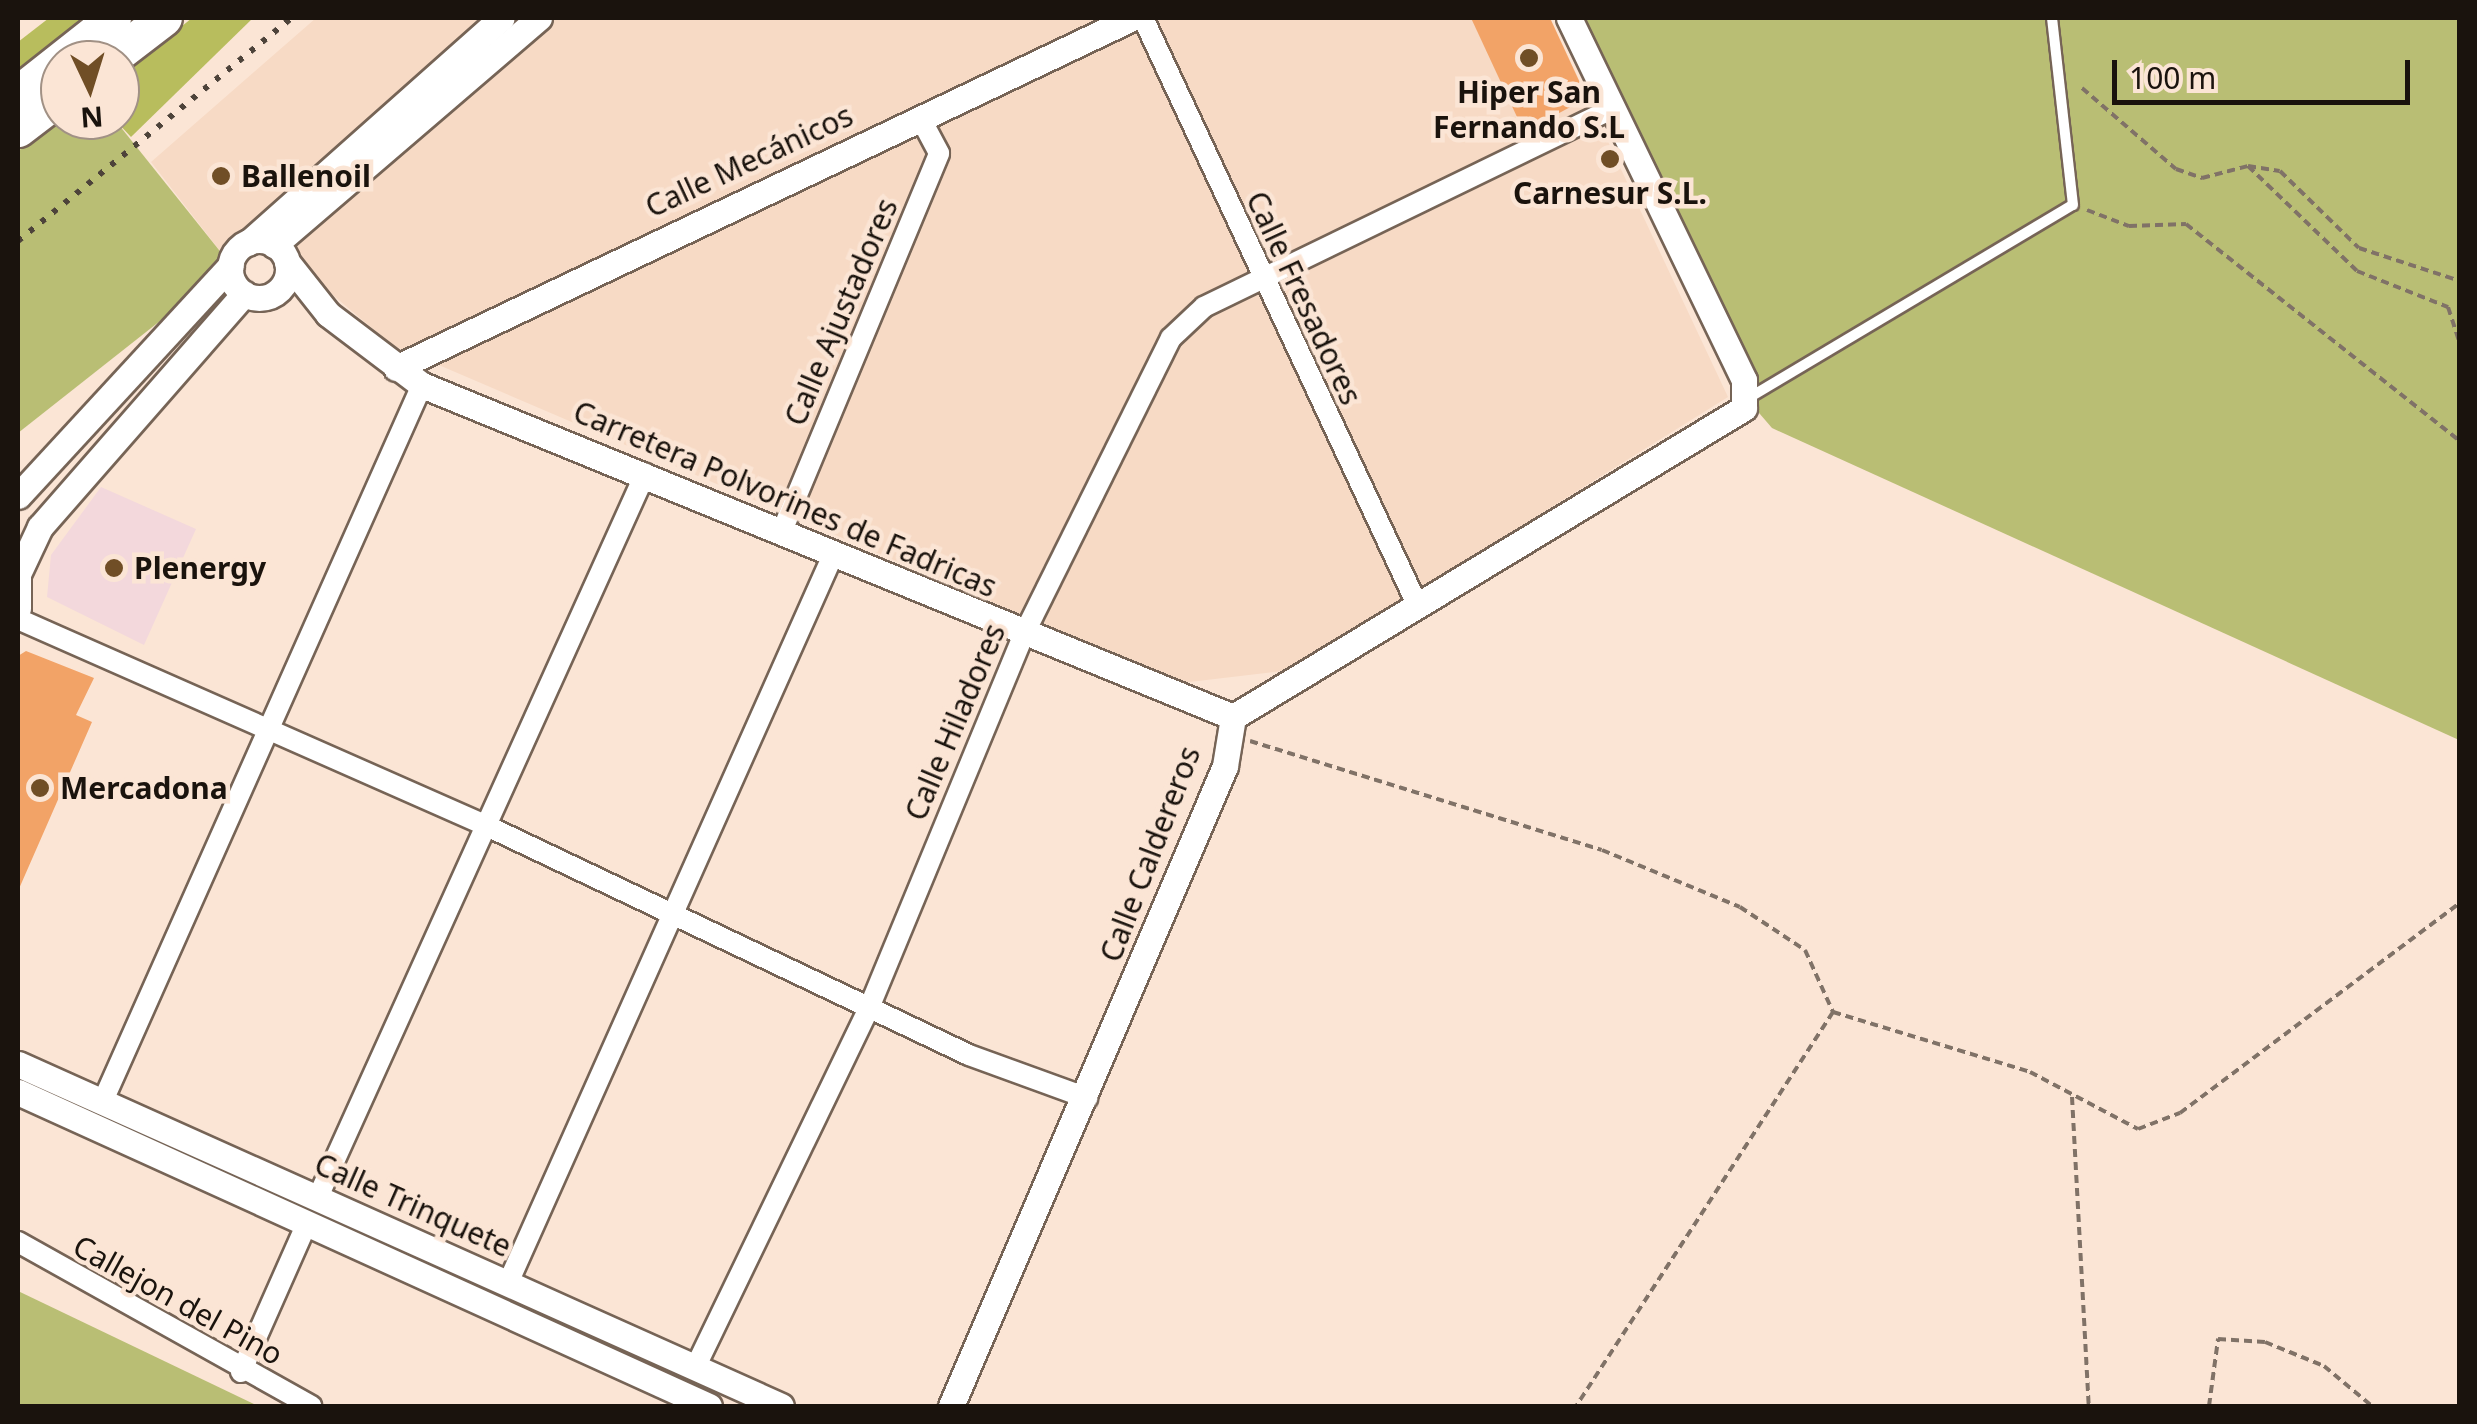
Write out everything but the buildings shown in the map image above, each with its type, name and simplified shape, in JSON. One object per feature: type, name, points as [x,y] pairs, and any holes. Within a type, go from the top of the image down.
[{"type":"highway","points":[[18,92],[113,18]]},
{"type":"highway","points":[[135,40],[164,18]]},
{"type":"highway","points":[[18,129],[40,112]]},
{"type":"street","points":[[18,496],[248,243],[501,18]]},
{"type":"street","points":[[18,608],[18,573],[40,527],[254,296],[281,288],[281,254],[539,18]]},
{"type":"street","name":"Calle Mecánicos","points":[[396,368],[1132,18]]},
{"type":"street","name":"Calle Fresadores","points":[[1143,18],[1261,280],[1416,602]]},
{"type":"street","points":[[1569,18],[1747,398]]},
{"type":"street","name":"Calle Hiladores","points":[[695,1368],[869,1008],[1024,634],[1171,338],[1204,307],[1612,110]]},
{"type":"street","name":"Calle Ajustadores","points":[[782,532],[939,152],[920,118]]},
{"type":"street","points":[[248,243],[281,254]]},
{"type":"street","name":"Carretera Polvorines de Fadricas","points":[[281,254],[328,314],[422,385],[1233,717]]},
{"type":"street","points":[[231,265],[254,296]]},
{"type":"street","name":"Carretera Polvorines de Fadricas","points":[[254,296],[328,314]]},
{"type":"street","points":[[102,1103],[422,385]]},
{"type":"street","name":"Calle Caldereros","points":[[952,1406],[1087,1098],[1225,766],[1233,717],[1416,602],[1738,416],[1747,398]]},
{"type":"street","points":[[318,1197],[645,474]]},
{"type":"street","points":[[508,1283],[669,912],[834,553]]},
{"type":"street","points":[[18,619],[485,825],[869,1008],[1087,1098]]},
{"type":"street","name":"Calle Trinquete","points":[[18,1064],[781,1406]]},
{"type":"street","name":"Calle Trinquete","points":[[18,1092],[709,1406]]},
{"type":"street","points":[[241,1372],[307,1223]]},
{"type":"street","name":"Callejon del Pino","points":[[18,1242],[241,1372],[311,1406]]},
{"type":"lane","points":[[1747,398],[2073,205],[2052,18]]},
{"type":"path","points":[[2082,88],[2176,170],[2202,178],[2248,166],[2280,171],[2359,248],[2460,281]]},
{"type":"path","points":[[2248,166],[2356,271],[2448,307],[2460,344]]},
{"type":"path","points":[[2073,205],[2129,226],[2186,224],[2460,440]]},
{"type":"path","points":[[1233,717],[1251,744],[1387,791],[1484,808],[1740,907],[1805,950],[1834,1012],[2072,1094],[2126,1127],[2160,1124],[2460,903]]},
{"type":"path","points":[[1576,1406],[1834,1012]]},
{"type":"path","points":[[2072,1094],[2089,1406]]},
{"type":"path","points":[[2209,1406],[2218,1339],[2264,1342],[2324,1366],[2372,1406]]},
{"type":"shaded area","points":[[316,18],[1550,18],[1728,397],[1290,670],[1181,683],[392,345],[295,263],[248,243],[231,265],[151,162]]},
{"type":"shaded area","name":"Plenergy","points":[[101,487],[196,529],[144,645],[47,597],[51,555]]},
{"type":"green space","points":[[49,18],[83,18],[56,40],[40,40],[40,53],[18,71],[18,42]]},
{"type":"green space","points":[[192,18],[253,18],[140,128],[140,60]]},
{"type":"green space","points":[[1568,18],[2459,18],[2459,740],[1772,428],[1747,399]]},
{"type":"green space","points":[[40,136],[40,140],[131,140],[231,265],[18,433],[18,151]]},
{"type":"green space","points":[[18,1291],[258,1406],[18,1406]]},
{"type":"railway","points":[[18,241],[291,18]]},
{"type":"place","name":"Hiper San Fernando S.L","points":[[1529,58]]},
{"type":"place","name":"Carnesur S.L.","points":[[1610,159]]},
{"type":"place","name":"Ballenoil","points":[[221,176]]},
{"type":"place","name":"Plenergy","points":[[114,568]]},
{"type":"place","name":"Mercadona","points":[[40,788]]}]
